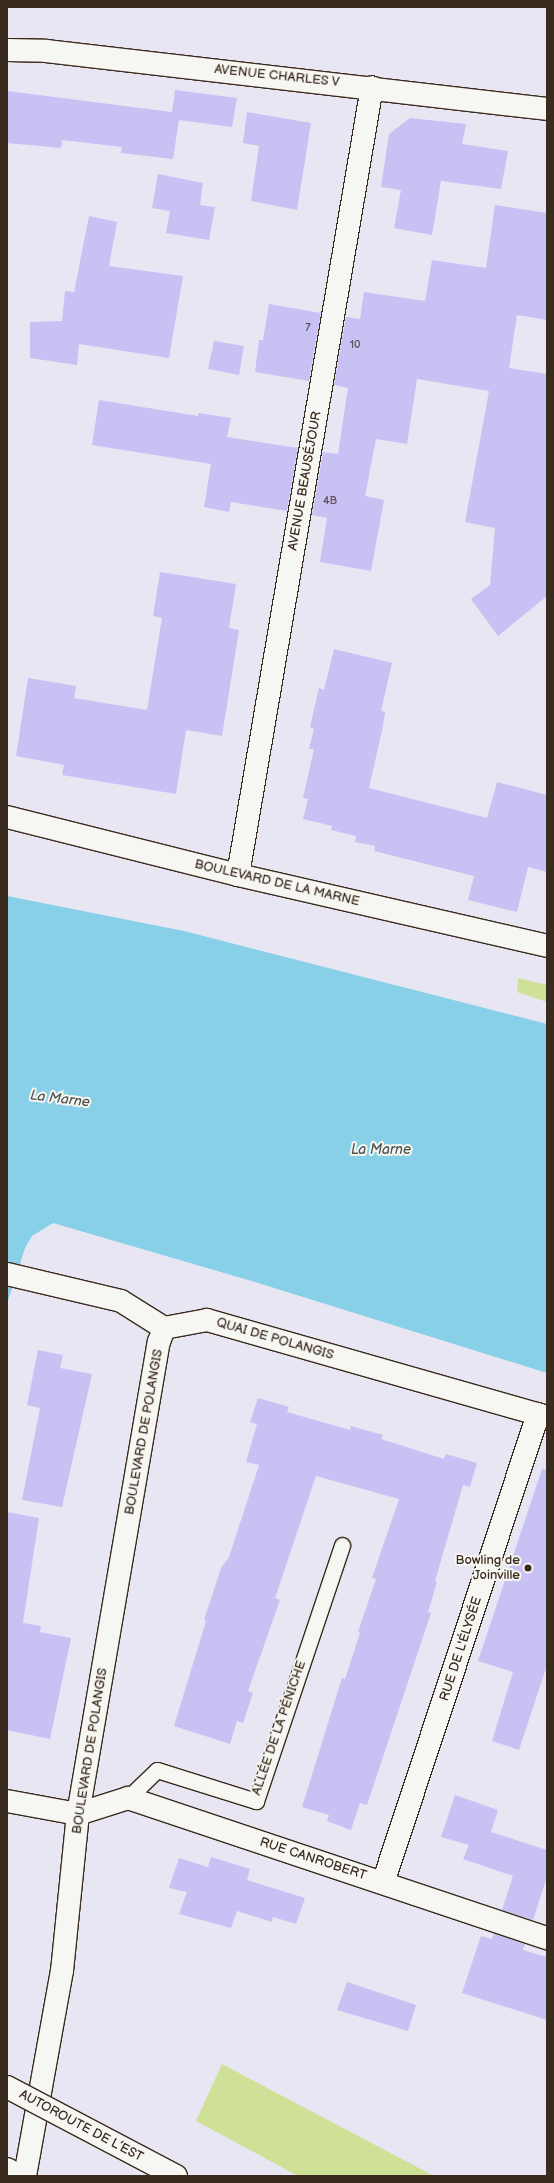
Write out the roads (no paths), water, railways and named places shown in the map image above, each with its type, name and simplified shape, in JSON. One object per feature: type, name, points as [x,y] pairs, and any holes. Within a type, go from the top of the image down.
[{"type":"main road","name":"AVENUE CHARLES V","points":[[7,50],[46,51],[372,87],[547,109]]},
{"type":"main road","name":"AVENUE BEAUSÉJOUR","points":[[238,875],[372,87]]},
{"type":"main road","name":"BOULEVARD DE LA MARNE","points":[[7,817],[238,875],[547,946]]},
{"type":"main road","points":[[7,1274],[121,1301],[164,1328]]},
{"type":"main road","name":"QUAI DE POLANGIS","points":[[164,1328],[207,1320],[543,1415]]},
{"type":"main road","name":"BOULEVARD DE POLANGIS","points":[[25,2176],[62,1972],[78,1814],[159,1342],[164,1328]]},
{"type":"main road","name":"RUE DE L'ÉLYSÉE","points":[[383,1883],[543,1415]]},
{"type":"main road","points":[[7,1801],[78,1814],[128,1798]]},
{"type":"main road","name":"RUE CANROBERT","points":[[128,1798],[547,1938]]},
{"type":"main road","name":"AUTOROUTE DE L’EST","points":[[7,2087],[176,2176]]},
{"type":"main road","points":[[7,2169],[19,2176]]},
{"type":"lane","name":"ALLÉE DE LA PÉNICHE","points":[[128,1798],[157,1770],[256,1801],[342,1545]]},
{"type":"water","name":"La Marne","points":[[7,896],[184,931],[547,1024],[547,1373],[255,1282],[53,1223],[32,1236],[25,1248],[7,1304]]},
{"type":"place","name":"Bowling de Joinville","points":[[528,1568]]}]
